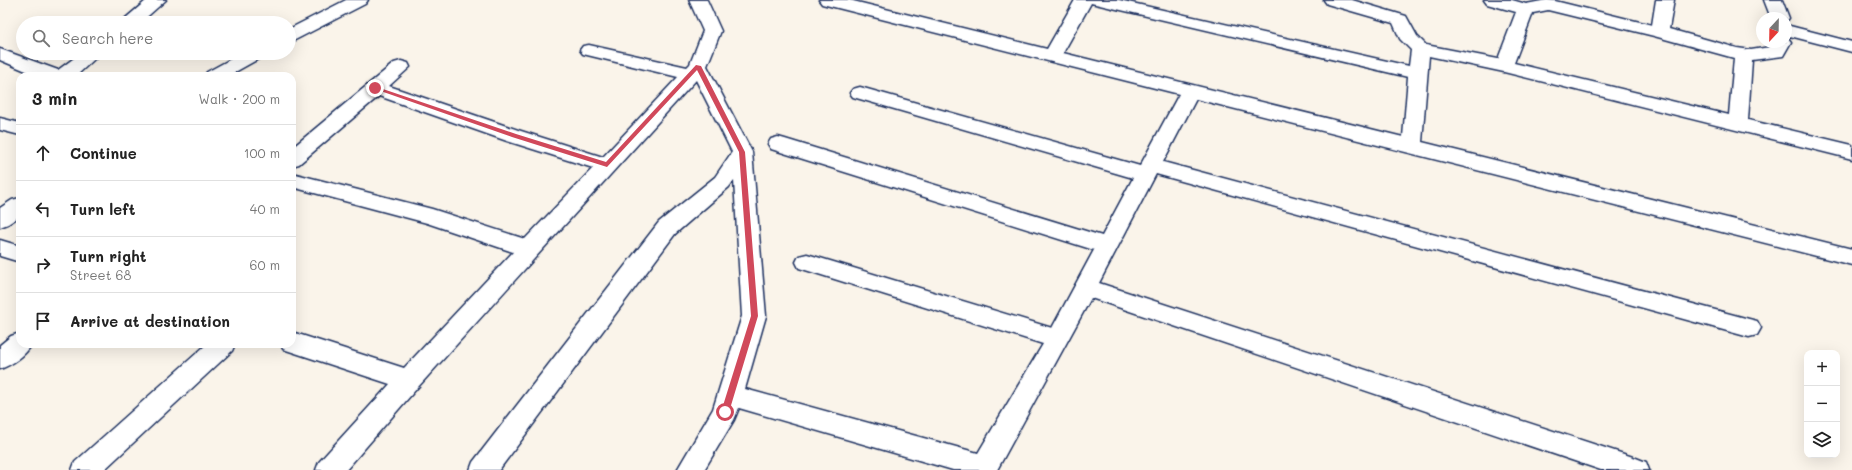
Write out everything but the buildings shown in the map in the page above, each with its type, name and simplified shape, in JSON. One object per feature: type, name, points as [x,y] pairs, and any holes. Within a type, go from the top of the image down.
[{"type":"street","points":[[138,16],[157,0]]},
{"type":"street","points":[[296,32],[358,0]]},
{"type":"street","points":[[329,470],[409,380],[694,70],[712,31],[698,0]]},
{"type":"street","points":[[828,0],[1852,257]]},
{"type":"street","points":[[1052,56],[1084,0]]},
{"type":"street","points":[[1097,0],[1418,74]]},
{"type":"street","points":[[1333,0],[1400,20],[1409,39],[1420,49],[1504,66],[1852,152]]},
{"type":"street","points":[[1493,0],[1526,9],[1548,5],[1555,6],[1743,54],[1751,55],[1778,52],[1780,48]]},
{"type":"street","points":[[1660,32],[1665,0]]},
{"type":"street","points":[[1773,0],[1778,12]]},
{"type":"street","points":[[1504,66],[1526,9]]},
{"type":"street","points":[[1792,32],[1852,47]]},
{"type":"street","points":[[1412,147],[1420,49]]},
{"type":"street","points":[[589,50],[694,70],[742,152],[754,316],[725,412],[690,470]]},
{"type":"street","points":[[1738,124],[1743,54]]},
{"type":"street","points":[[69,72],[84,60]]},
{"type":"street","points":[[221,72],[243,60]]},
{"type":"street","points":[[5,61],[42,72]]},
{"type":"street","points":[[296,156],[402,67]]},
{"type":"street","points":[[375,88],[514,136],[607,165]]},
{"type":"street","points":[[730,394],[986,469],[1058,339],[1190,91]]},
{"type":"street","points":[[860,93],[1749,328]]},
{"type":"street","points":[[0,124],[16,128]]},
{"type":"street","points":[[778,144],[1107,246]]},
{"type":"street","points":[[484,470],[559,368],[667,228],[722,182],[742,152]]},
{"type":"street","points":[[296,181],[432,217],[530,249]]},
{"type":"street","points":[[0,219],[16,208]]},
{"type":"street","points":[[0,248],[16,253]]},
{"type":"street","points":[[807,262],[1058,339]]},
{"type":"street","points":[[1085,287],[1636,470]]},
{"type":"street","points":[[296,343],[409,380]]},
{"type":"street","points":[[0,359],[16,346]]},
{"type":"street","points":[[85,470],[218,348]]},
{"type":"route","points":[[375,88],[514,136],[607,165],[698,66],[742,152],[754,316],[725,412]]}]
